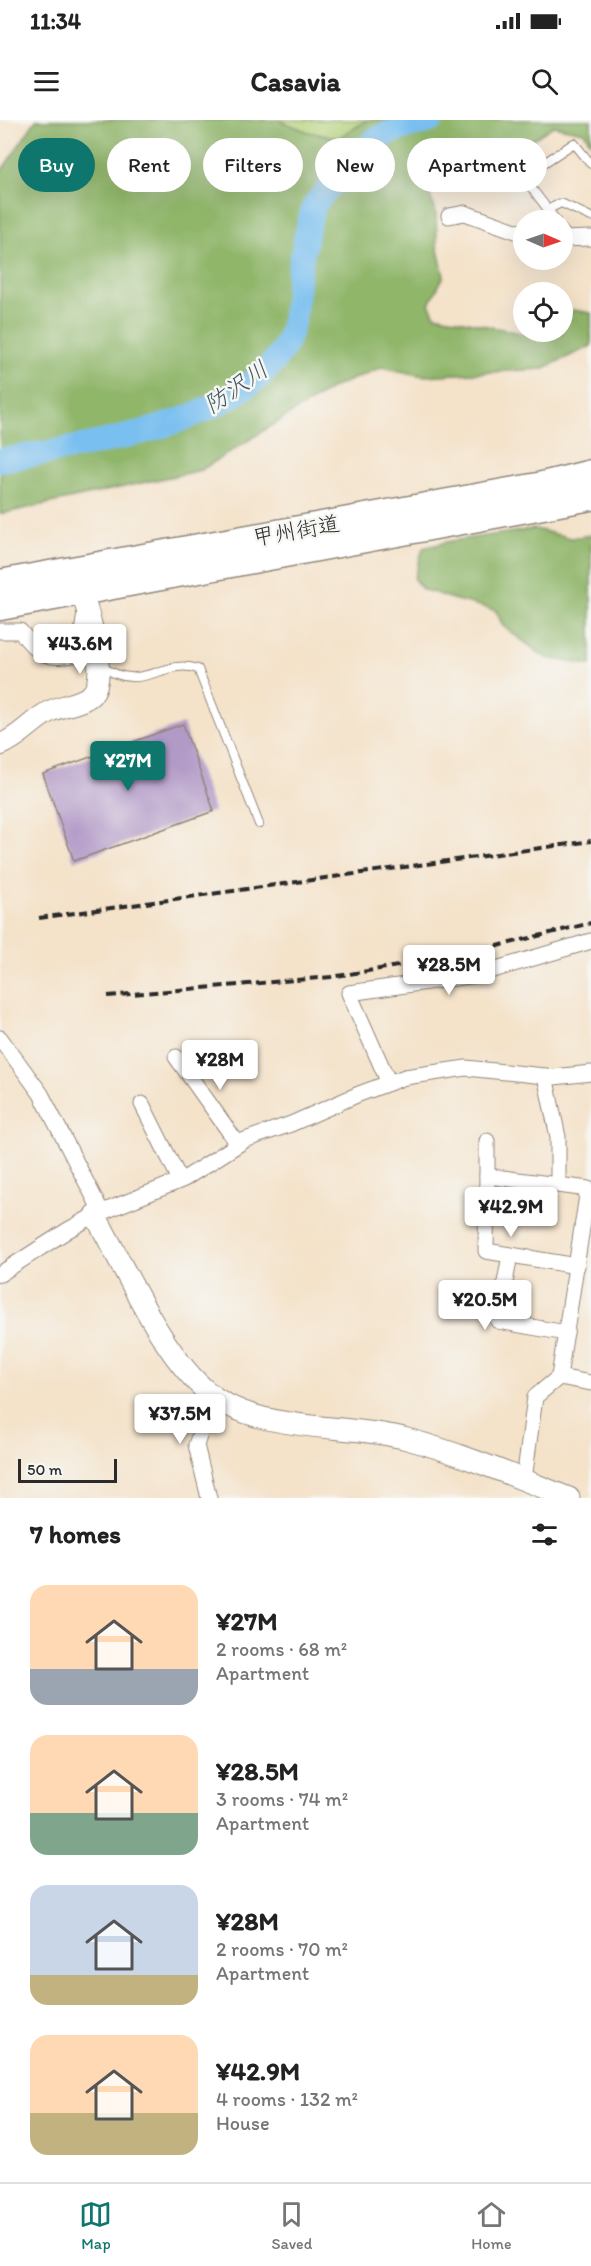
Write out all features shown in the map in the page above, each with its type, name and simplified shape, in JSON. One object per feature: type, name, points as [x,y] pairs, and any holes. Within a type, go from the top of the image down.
[{"type":"highway","name":"甲州街道","points":[[0,606],[591,474]]},
{"type":"highway","name":"甲州街道","points":[[0,584],[80,589],[591,496]]},
{"type":"street","points":[[449,216],[465,213],[513,230]]},
{"type":"street","points":[[573,237],[591,238]]},
{"type":"street","points":[[0,631],[20,631],[35,650],[58,658],[79,654],[80,589]]},
{"type":"street","points":[[0,745],[19,736],[47,712],[91,695],[98,684],[100,665],[80,589]]},
{"type":"street","points":[[390,1083],[349,993],[476,975],[591,940]]},
{"type":"street","points":[[0,1038],[41,1094],[98,1214],[175,1358],[213,1395],[228,1407],[253,1415],[404,1438],[453,1452],[569,1498]]},
{"type":"street","points":[[176,1057],[238,1144]]},
{"type":"street","points":[[0,1274],[98,1214],[180,1180],[238,1144],[405,1077],[466,1068],[545,1076],[591,1073]]},
{"type":"street","points":[[545,1076],[558,1137],[558,1185]]},
{"type":"street","points":[[142,1104],[180,1180]]},
{"type":"street","points":[[487,1141],[486,1251],[577,1266]]},
{"type":"street","points":[[487,1176],[588,1189],[586,1234],[577,1266],[559,1377],[535,1397],[524,1480]]},
{"type":"street","points":[[510,1255],[498,1321],[566,1333]]},
{"type":"street","points":[[559,1377],[591,1383]]},
{"type":"street","points":[[209,1498],[196,1445],[213,1395]]},
{"type":"lane","points":[[591,164],[574,143],[523,177],[547,210],[561,203],[591,217]]},
{"type":"lane","points":[[100,665],[112,674],[132,679],[187,666],[198,669],[259,824]]},
{"type":"green space","points":[[36,120],[278,120],[308,132],[338,138],[368,120],[591,120],[591,143],[584,132],[553,126],[535,138],[407,138],[407,192],[429,192],[436,212],[437,245],[444,276],[429,304],[435,315],[513,331],[513,342],[573,342],[573,310],[591,313],[591,346],[542,369],[423,376],[382,367],[332,388],[201,470],[0,514],[0,173],[18,146],[18,192],[95,192],[95,138],[24,138]]},
{"type":"green space","points":[[278,120],[368,120],[338,138],[308,132]]},
{"type":"green space","points":[[535,529],[571,538],[591,535],[591,665],[546,658],[503,626],[496,611],[423,590],[414,579],[423,548],[451,541]]},
{"type":"building","points":[[183,724],[214,811],[74,861],[43,774]]},
{"type":"waterway","name":"防沢川","points":[[0,460],[71,448],[151,430],[225,400],[256,380],[279,355],[289,336],[299,272],[314,206],[376,139],[432,120]]},
{"type":"railway","points":[[39,918],[591,841]]},
{"type":"railway","points":[[108,996],[331,977],[453,957],[591,923]]}]
